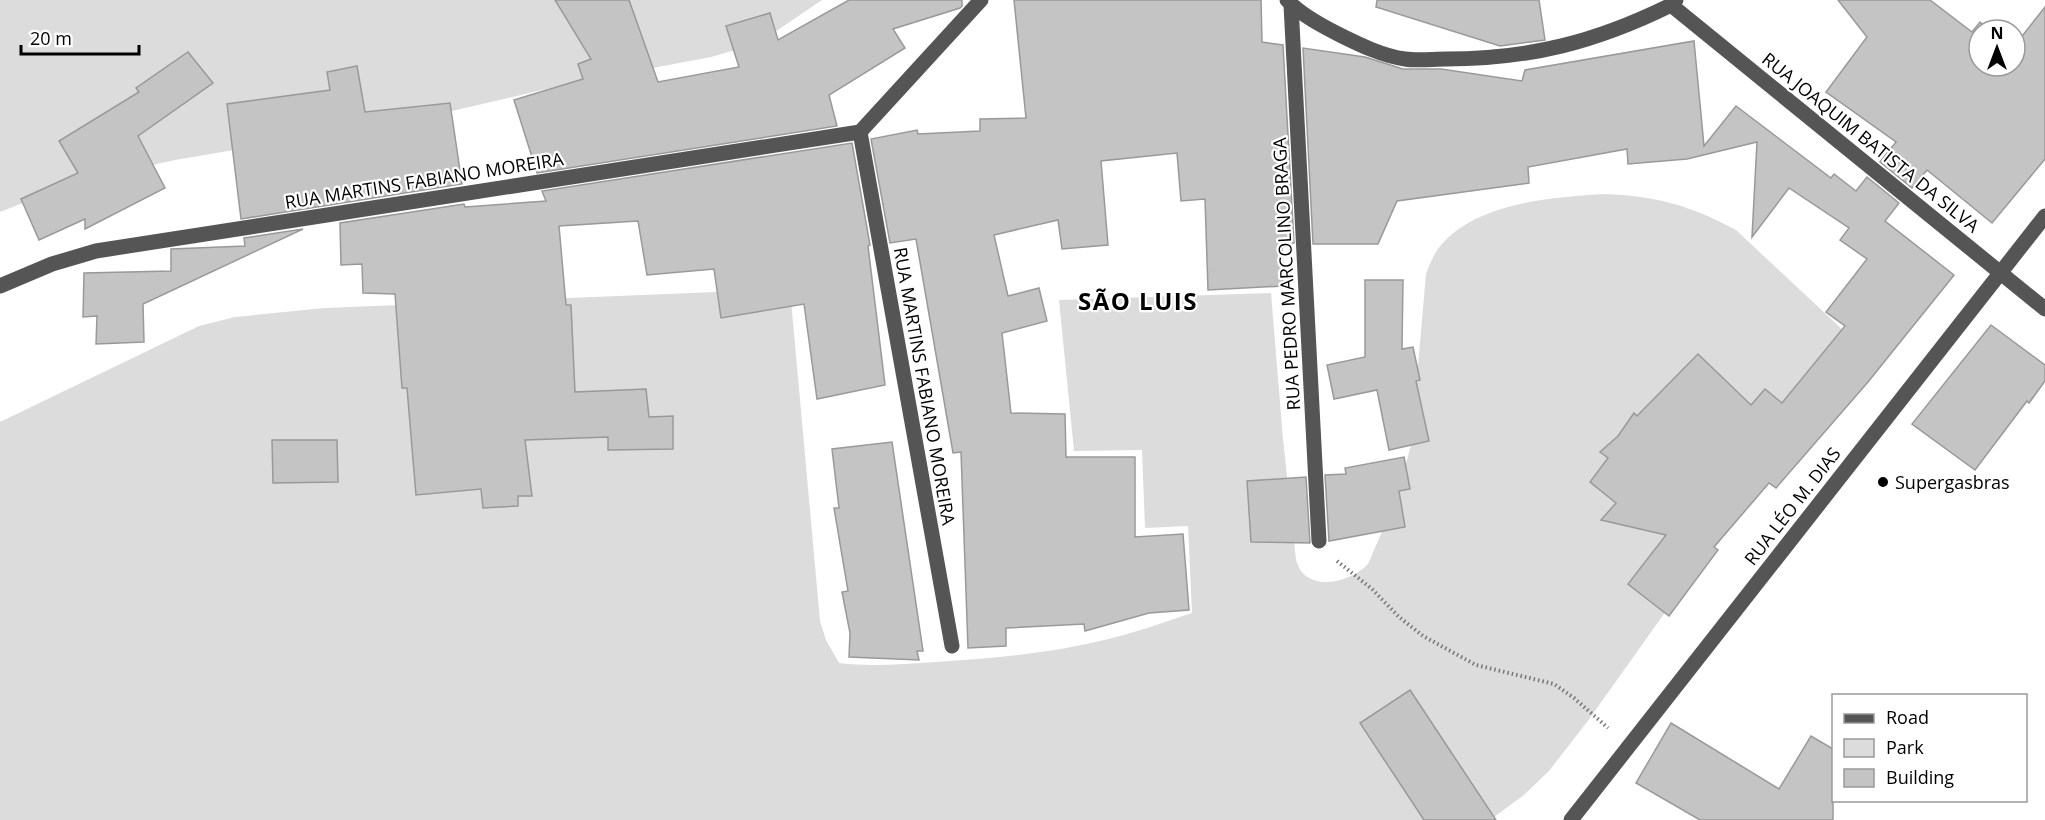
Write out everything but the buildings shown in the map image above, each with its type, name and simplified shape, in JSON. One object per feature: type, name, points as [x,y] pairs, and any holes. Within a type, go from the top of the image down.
[{"type":"street","points":[[860,132],[981,0]]},
{"type":"street","points":[[1289,2],[1324,28],[1365,47],[1405,59],[1478,59],[1534,53],[1584,41],[1631,25],[1673,3]]},
{"type":"street","name":"RUA PEDRO MARCOLINO BRAGA","points":[[1289,2],[1319,541]]},
{"type":"street","name":"RUA JOAQUIM BATISTA DA SILVA","points":[[1673,3],[2045,309]]},
{"type":"street","name":"RUA MARTINS FABIANO MOREIRA","points":[[0,286],[74,256],[106,249],[860,132],[952,646]]},
{"type":"street","name":"RUA LÉO M. DIAS","points":[[1571,820],[2045,216]]},
{"type":"path","points":[[1319,541],[1328,554],[1372,589],[1399,617],[1423,636],[1476,665],[1554,684],[1575,698],[1629,747]]},
{"type":"green space","points":[[0,0],[822,0],[769,36],[742,48],[711,57],[568,84],[422,118],[175,160],[108,175],[56,190],[0,212]]},
{"type":"green space","points":[[1604,194],[1672,203],[1703,214],[1736,230],[1862,348],[1757,494],[1681,590],[1587,722],[1549,771],[1524,795],[1490,820],[0,820],[0,422],[199,326],[235,317],[325,308],[790,289],[820,621],[826,640],[839,663],[888,665],[998,657],[1100,641],[1192,613],[1188,526],[1145,528],[1142,450],[1074,451],[1059,300],[1271,293],[1296,560],[1302,573],[1306,576],[1321,582],[1330,582],[1347,578],[1368,564],[1397,497],[1411,445],[1426,274],[1438,249],[1471,221],[1492,212],[1514,205],[1561,197]]},
{"type":"place","name":"Supergasbras","points":[[1883,482]]},
{"type":"district","name":"SÃO LUIS","points":[[1138,300]]}]
